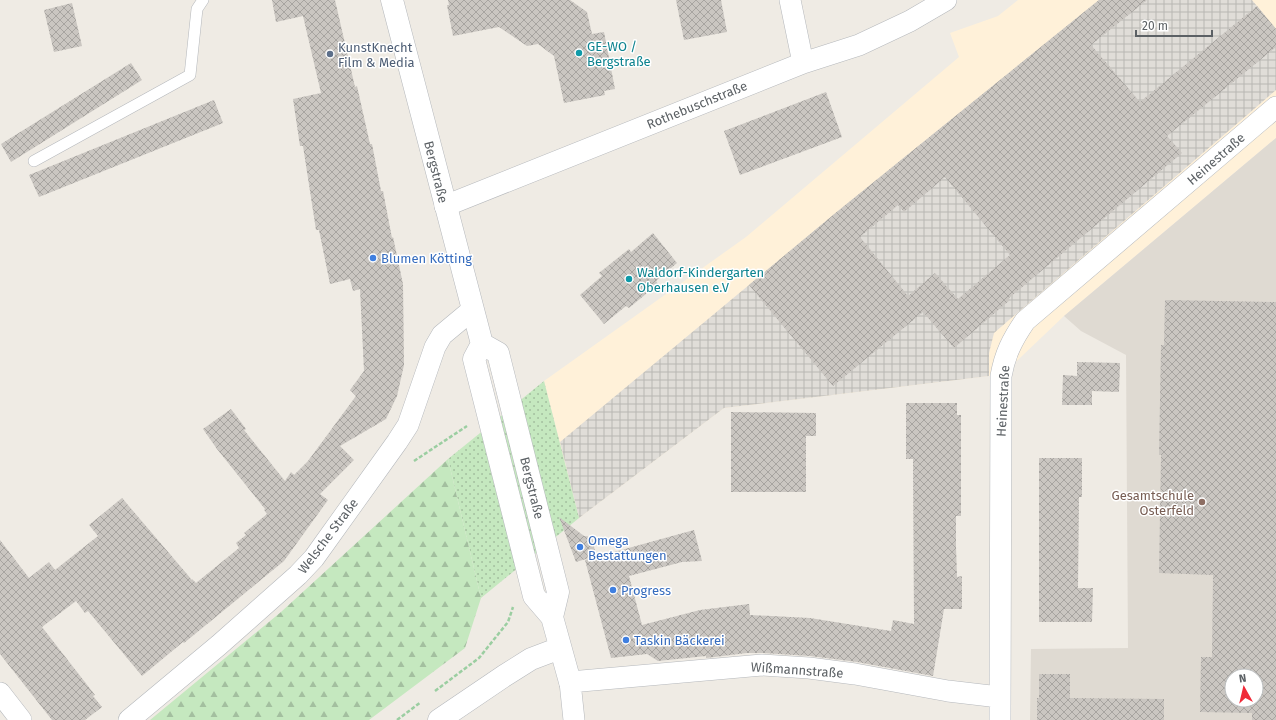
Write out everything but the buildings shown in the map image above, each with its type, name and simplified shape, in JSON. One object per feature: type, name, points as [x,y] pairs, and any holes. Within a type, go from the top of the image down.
[{"type":"street","name":"Bergstraße","points":[[392,0],[482,344],[498,354],[558,592],[552,617]]},
{"type":"street","points":[[790,0],[803,63]]},
{"type":"street","name":"Rothebuschstraße","points":[[445,206],[803,63],[859,45],[910,21],[946,0]]},
{"type":"street","name":"Heinestraße","points":[[1000,720],[1001,376],[1009,347],[1026,322],[1276,107]]},
{"type":"street","name":"Welsche Straße","points":[[129,720],[219,645],[298,575],[314,558],[408,425],[435,346],[442,334],[472,310]]},
{"type":"street","name":"Bergstraße","points":[[482,344],[474,359],[534,596],[552,617],[570,682],[574,720]]},
{"type":"street","points":[[439,720],[531,659],[560,648]]},
{"type":"street","name":"Wißmannstraße","points":[[570,682],[762,665],[817,669],[855,674],[948,691],[999,697]]},
{"type":"street","points":[[0,693],[21,720]]},
{"type":"lane","points":[[34,161],[190,75],[197,8],[203,0]]},
{"type":"path","points":[[444,442],[465,428]]},
{"type":"path","points":[[435,691],[479,658],[508,622],[513,609],[516,594],[532,589]]},
{"type":"path","points":[[397,720],[422,701]]},
{"type":"shaded area","points":[[1018,0],[1276,0],[1276,138],[1064,316],[1001,376],[989,376],[724,408],[579,518],[544,381],[746,237],[959,57],[950,33],[998,16]]},
{"type":"shaded area","points":[[1099,0],[1252,0],[1276,29],[1276,90],[994,333],[989,353],[989,376],[724,408],[579,518],[560,442],[838,211]]},
{"type":"shaded area","name":"Gesamtschule Osterfeld","points":[[1276,138],[1276,720],[1030,720],[1031,649],[1128,648],[1126,355],[1081,331],[1064,316]]},
{"type":"green space","points":[[544,381],[579,518],[481,598],[448,459]]},
{"type":"green space","points":[[448,459],[481,598],[465,648],[369,720],[150,720],[281,612]]},
{"type":"place","name":"GE-WO / Bergstraße","points":[[579,53]]},
{"type":"place","name":"KunstKnecht Film & Media","points":[[330,54]]},
{"type":"place","name":"Blumen Kötting","points":[[373,258]]},
{"type":"place","name":"Waldorf-Kindergarten Oberhausen e.V","points":[[629,279]]},
{"type":"place","name":"Gesamtschule Osterfeld","points":[[1202,502]]},
{"type":"place","name":"Omega Bestattungen","points":[[580,547]]},
{"type":"place","name":"Progress","points":[[613,590]]},
{"type":"place","name":"Taskin Bäckerei","points":[[626,640]]}]
